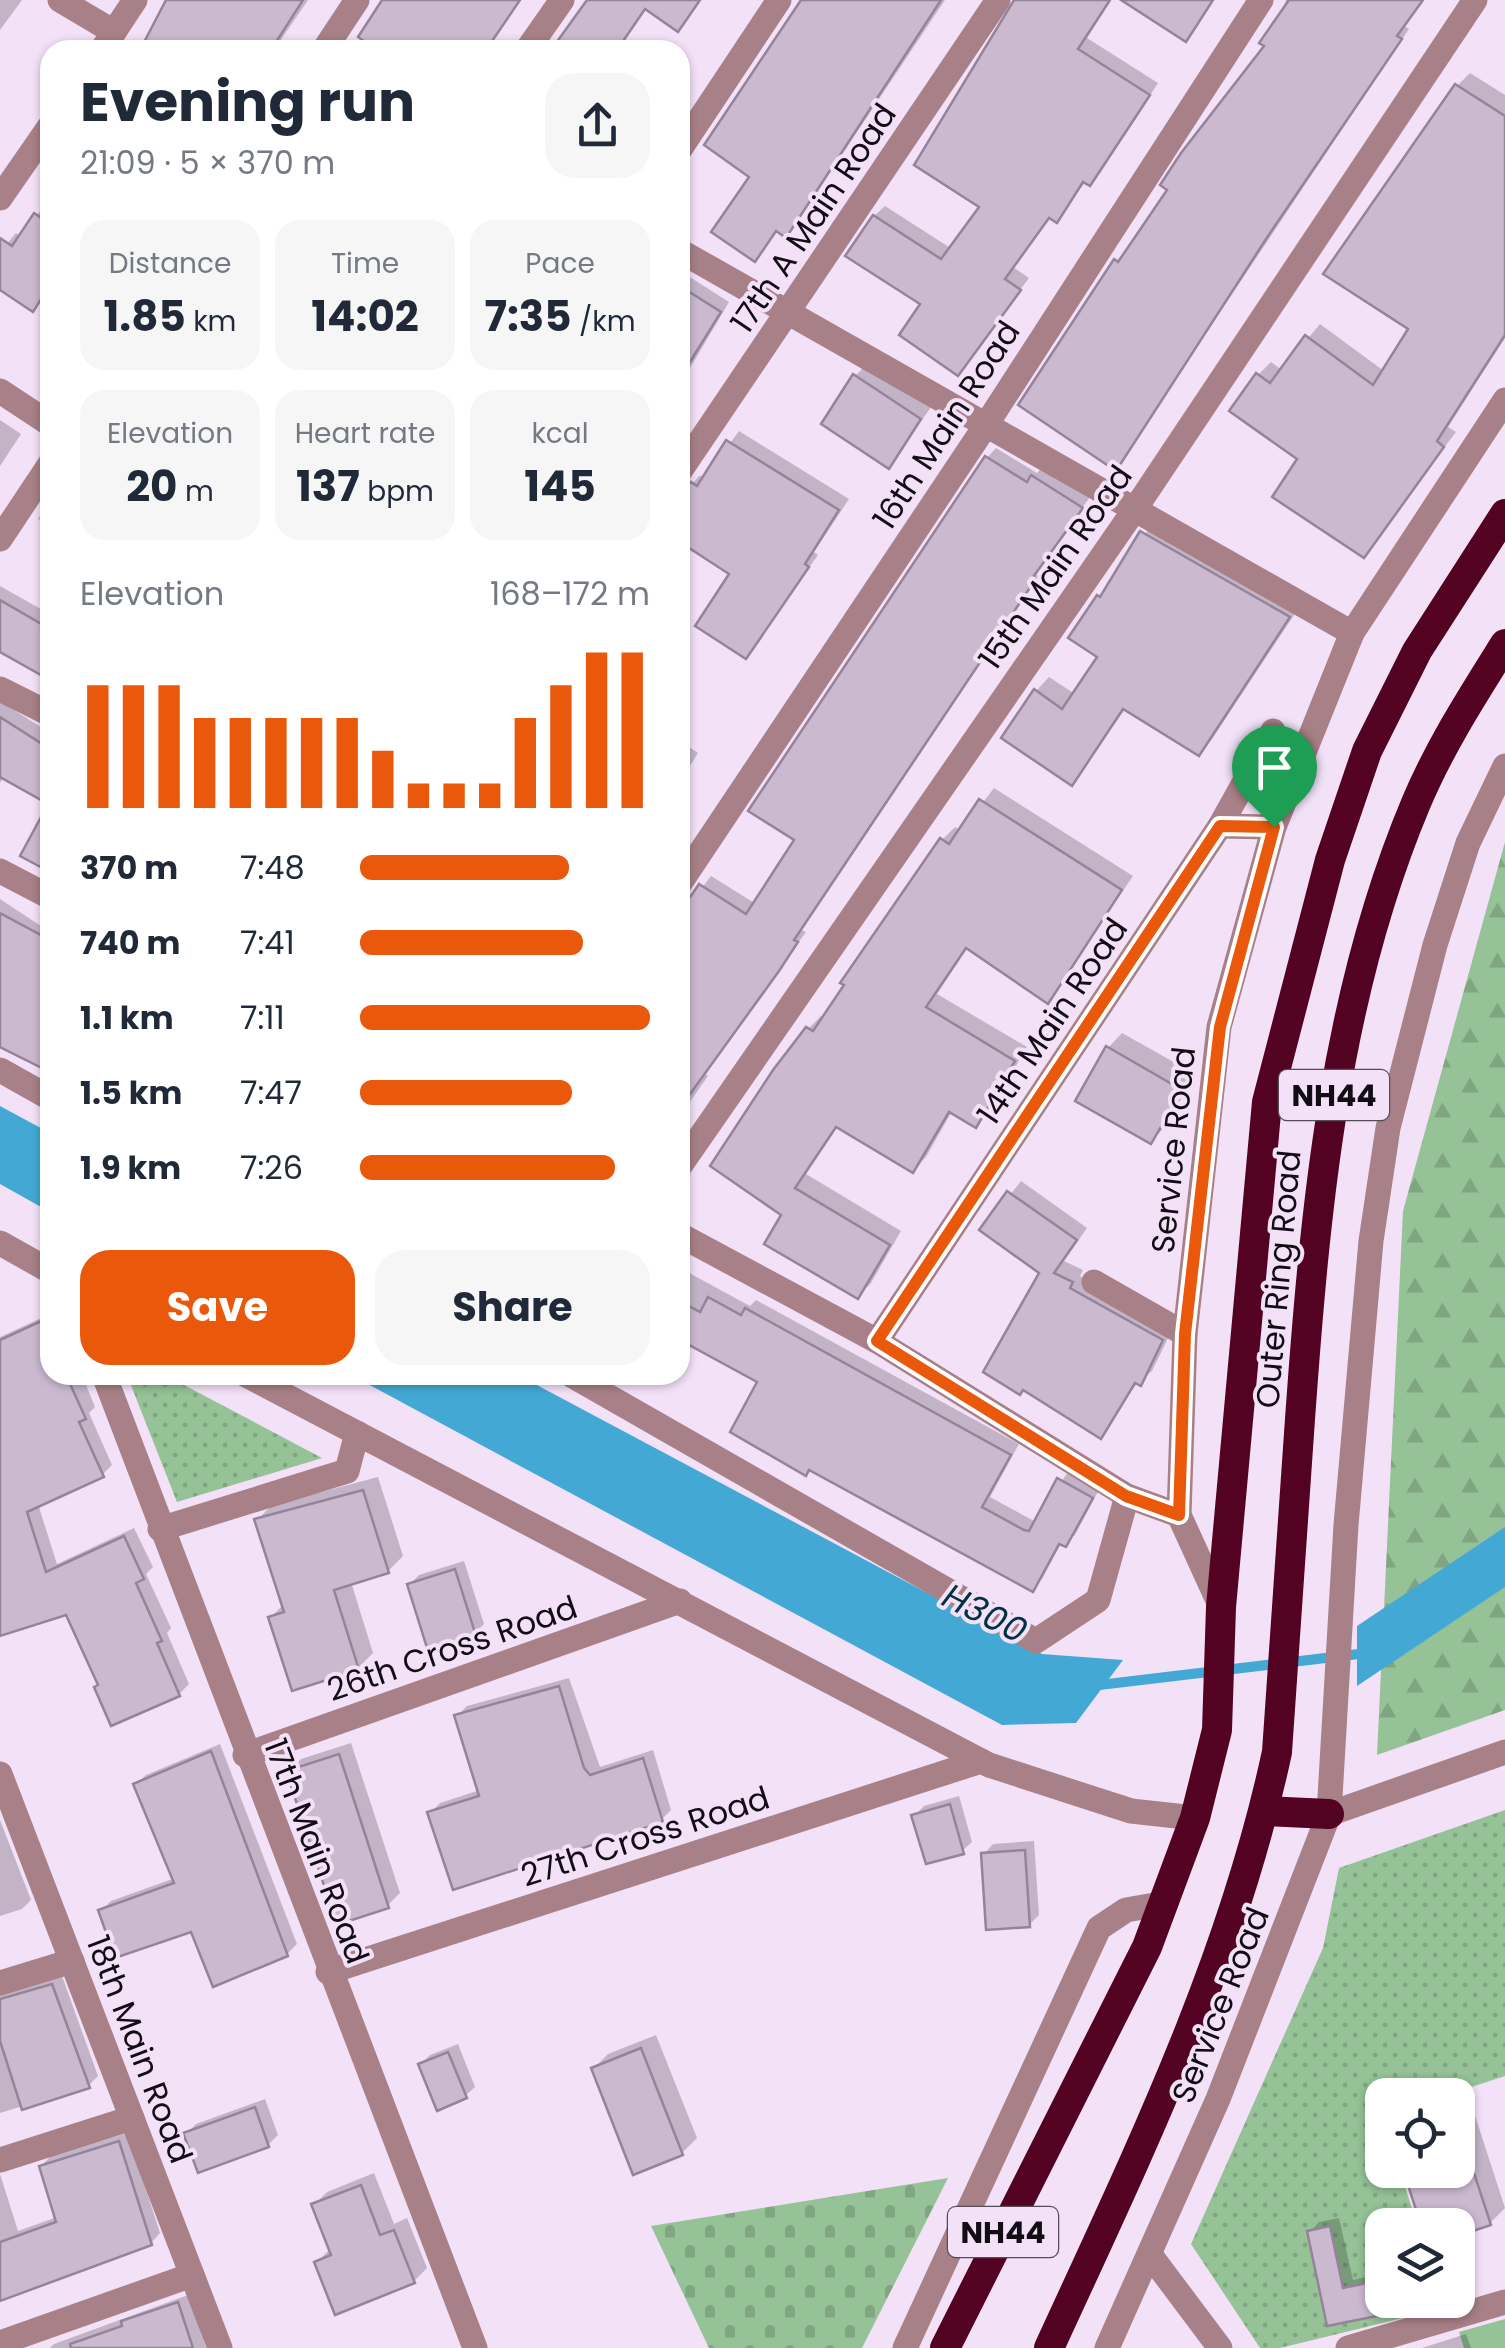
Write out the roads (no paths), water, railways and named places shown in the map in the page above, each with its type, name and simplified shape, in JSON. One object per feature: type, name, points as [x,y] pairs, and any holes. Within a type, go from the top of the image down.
[{"type":"highway","name":"Outer Ring Road","points":[[1166,1903],[1196,1818],[1217,1730],[1221,1607],[1267,1102],[1320,897],[1367,750],[1416,651],[1505,514]]},
{"type":"highway","name":"Outer Ring Road","points":[[1048,2348],[1201,2009],[1264,1811],[1277,1752],[1313,1235],[1353,1005],[1416,803],[1453,727],[1505,644]]},
{"type":"highway","points":[[1264,1811],[1329,1814]]},
{"type":"highway","name":"NH44","points":[[944,2348],[1166,1903]]},
{"type":"street","points":[[60,0],[107,40]]},
{"type":"street","points":[[109,40],[134,0]]},
{"type":"street","points":[[332,40],[357,0]]},
{"type":"street","points":[[535,40],[562,0]]},
{"type":"street","points":[[690,135],[780,0]]},
{"type":"street","name":"17th A Main Road","points":[[690,457],[998,0]]},
{"type":"street","name":"16th Main Road","points":[[690,868],[986,425],[1261,0]]},
{"type":"street","name":"15th Main Road","points":[[690,1152],[1135,509],[1475,0]]},
{"type":"street","points":[[3,186],[40,139]]},
{"type":"street","points":[[690,256],[1352,633]]},
{"type":"street","points":[[0,391],[40,417]]},
{"type":"street","name":"Service Road","points":[[1221,1607],[1179,1515],[1185,1334],[1220,1027],[1274,827],[1352,633],[1505,400]]},
{"type":"street","points":[[0,539],[40,479]]},
{"type":"street","points":[[0,689],[40,709]]},
{"type":"street","name":"14th Main Road","points":[[877,1341],[1220,826],[1273,730]]},
{"type":"street","name":"Service Road","points":[[1107,2348],[1274,1964],[1329,1814],[1371,1241],[1388,1128],[1440,928],[1468,843],[1505,766]]},
{"type":"street","points":[[1220,826],[1274,827]]},
{"type":"street","points":[[0,871],[40,892]]},
{"type":"street","points":[[0,1070],[40,1092]]},
{"type":"street","points":[[690,1240],[877,1341],[1126,1496],[1179,1515]]},
{"type":"street","points":[[0,1243],[40,1265]]},
{"type":"street","points":[[1094,1282],[1185,1334]]},
{"type":"street","name":"17th Main Road","points":[[108,1385],[245,1755],[475,2348]]},
{"type":"street","points":[[265,1385],[981,1761],[1130,1811],[1196,1818]]},
{"type":"street","points":[[588,1385],[1036,1642],[1098,1600],[1126,1496]]},
{"type":"street","points":[[160,1529],[347,1471],[357,1433]]},
{"type":"street","name":"26th Cross Road","points":[[245,1755],[680,1602]]},
{"type":"street","points":[[1329,1814],[1505,1752]]},
{"type":"street","name":"27th Cross Road","points":[[328,1972],[981,1761]]},
{"type":"street","name":"18th Main Road","points":[[2,1785],[220,2348]]},
{"type":"street","points":[[905,2348],[1099,1928],[1126,1910],[1166,1903]]},
{"type":"street","points":[[0,1983],[72,1961]]},
{"type":"street","points":[[0,2160],[132,2118]]},
{"type":"street","points":[[1150,2256],[1220,2348]]},
{"type":"street","points":[[0,2343],[192,2275]]},
{"type":"street","points":[[1348,2348],[1505,2302]]},
{"type":"water","points":[[0,1106],[40,1128],[40,1206],[0,1184]]},
{"type":"water","points":[[370,1385],[537,1385],[1042,1654],[1123,1660],[1076,1723],[1002,1725]]},
{"type":"water","points":[[1505,1527],[1505,1587],[1357,1686],[1357,1626]]},
{"type":"waterway","name":"H300","points":[[1091,1686],[1367,1653]]}]
